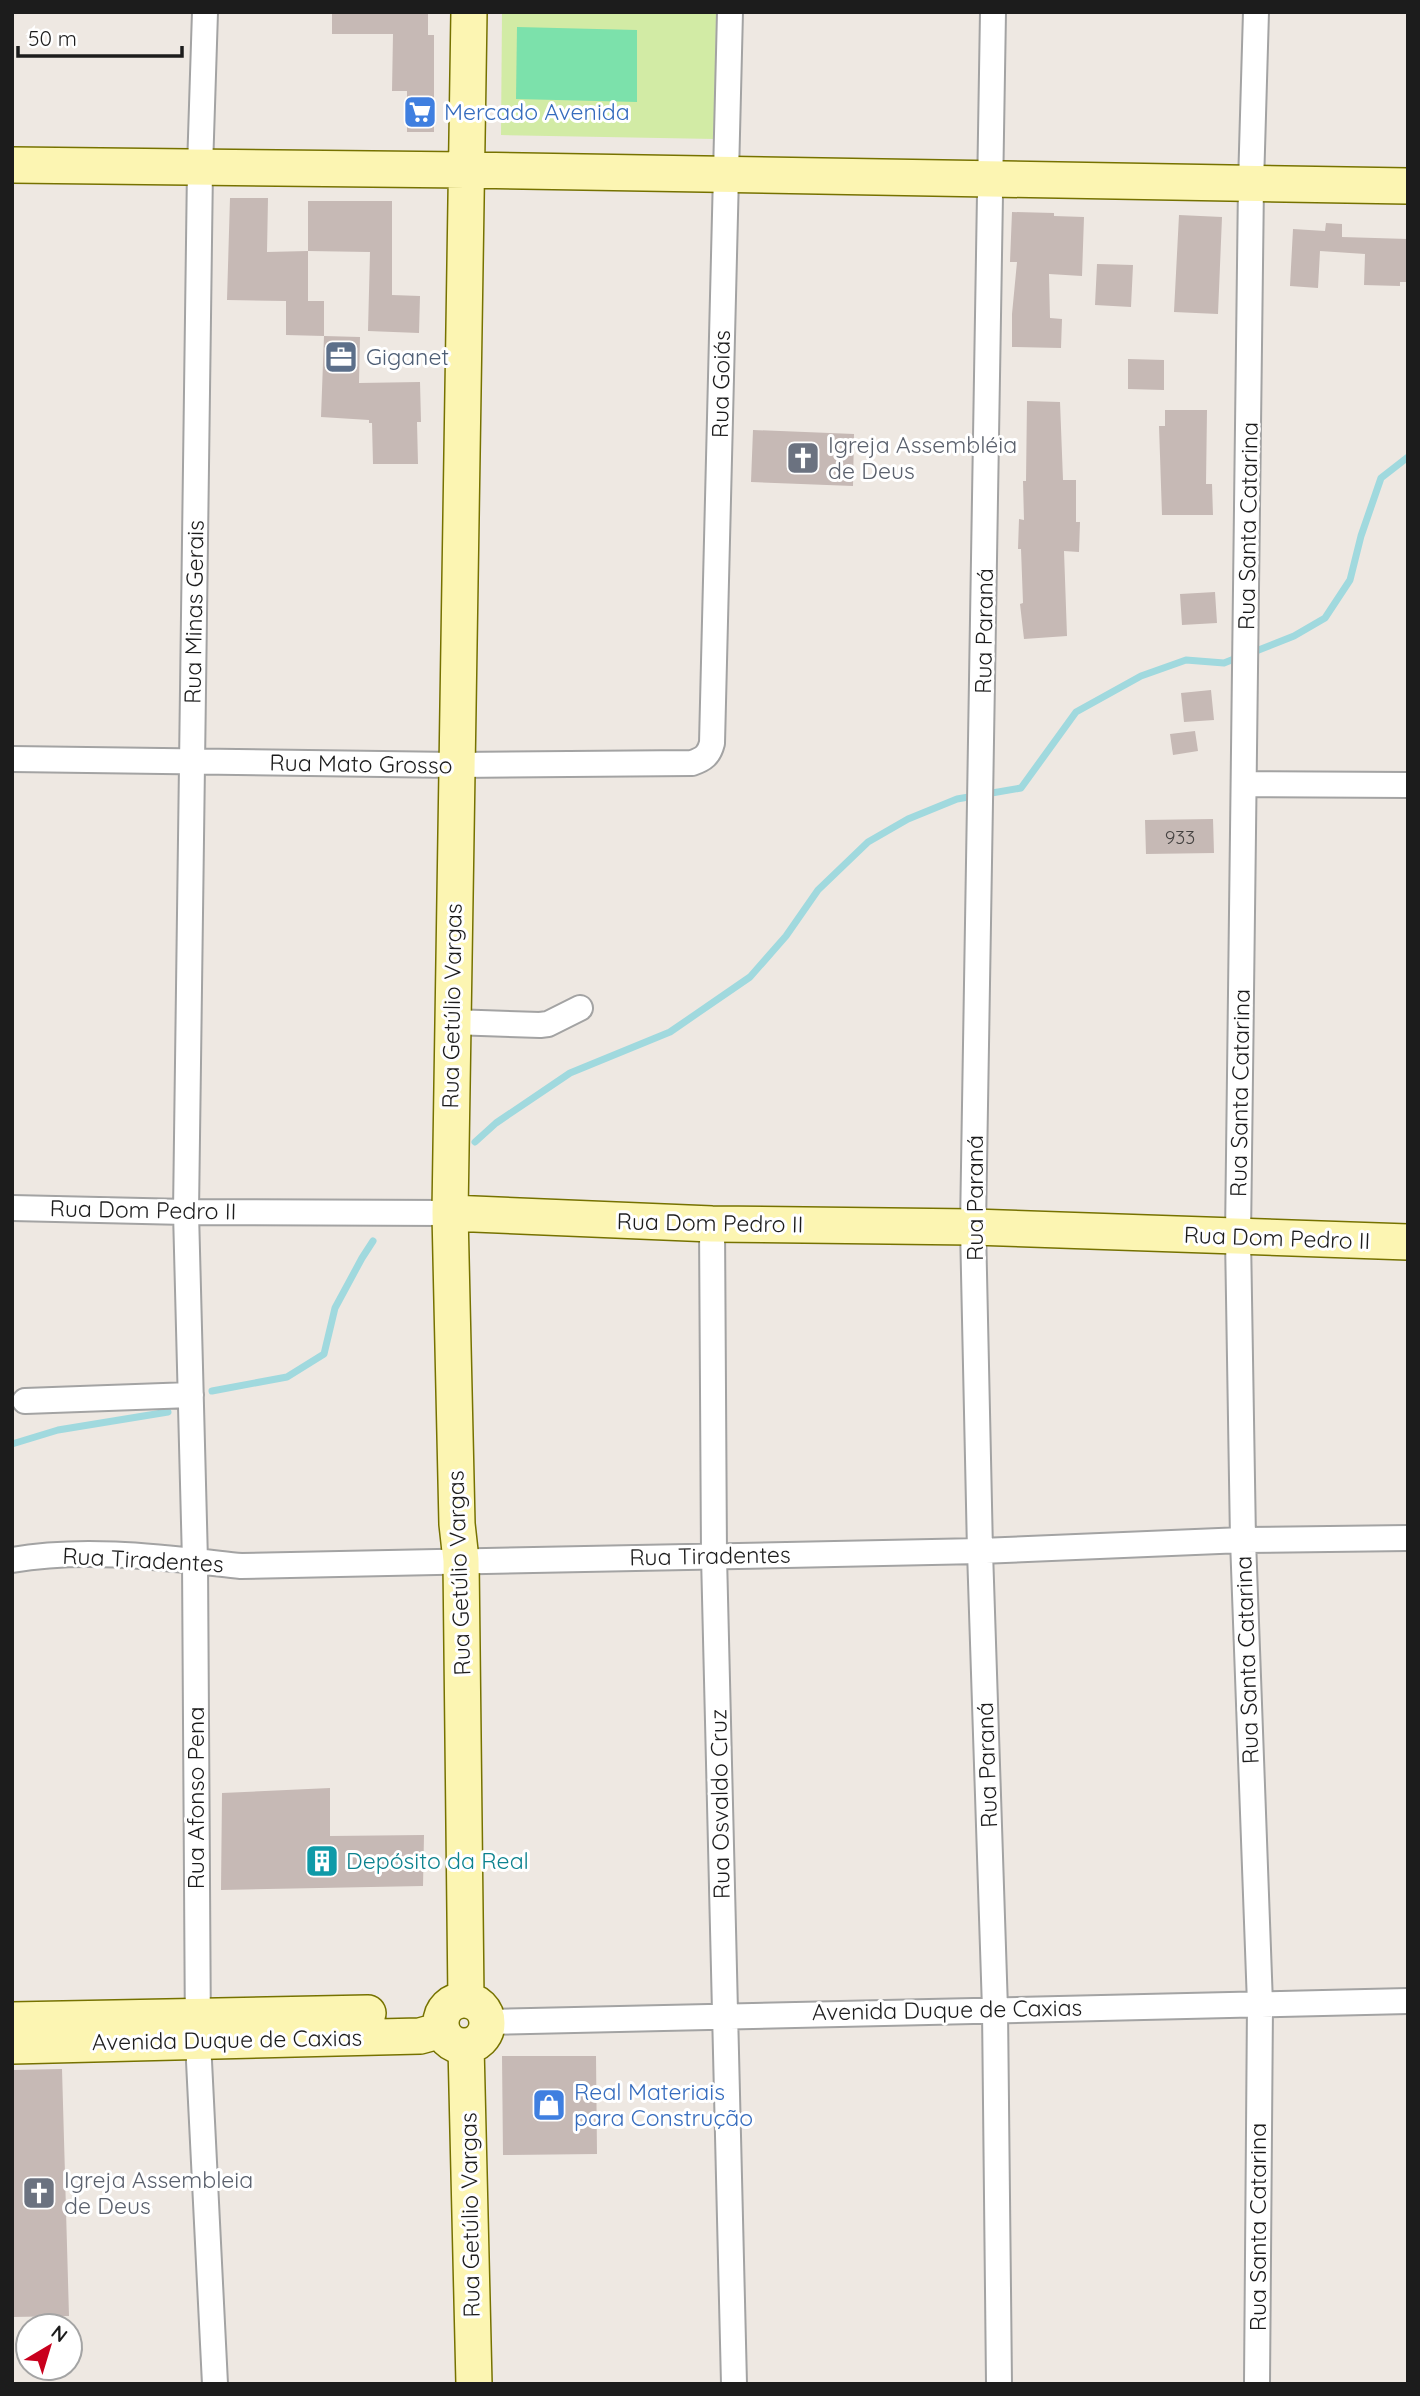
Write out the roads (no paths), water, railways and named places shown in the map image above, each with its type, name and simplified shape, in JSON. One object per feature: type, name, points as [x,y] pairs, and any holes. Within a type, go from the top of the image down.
[{"type":"street","name":"Rua Minas Gerais","points":[[186,1212],[200,168],[205,12]]},
{"type":"street","name":"Rua Getúlio Vargas","points":[[469,12],[450,1213],[457,1524],[461,1560],[460,2023],[474,2384]]},
{"type":"street","name":"Rua Goiás","points":[[707,755],[712,743],[730,12]]},
{"type":"street","name":"Rua Paraná","points":[[993,12],[973,1227],[995,2009],[999,2384]]},
{"type":"street","name":"Rua Santa Catarina","points":[[1256,12],[1251,184],[1238,1237],[1243,1541],[1260,2004],[1257,2384]]},
{"type":"street","points":[[12,165],[466,170],[1408,187]]},
{"type":"street","name":"Rua Mato Grosso","points":[[12,759],[455,765],[692,763],[703,760],[707,755]]},
{"type":"street","points":[[1244,784],[1408,785]]},
{"type":"street","points":[[452,1022],[540,1025],[548,1024],[580,1008]]},
{"type":"street","name":"Rua Dom Pedro II","points":[[12,1208],[450,1213],[712,1224],[973,1227],[1408,1242]]},
{"type":"street","name":"Rua Afonso Pena","points":[[186,1212],[195,1561],[197,2028],[215,2384]]},
{"type":"street","name":"Rua Osvaldo Cruz","points":[[712,1224],[715,1556],[734,2384]]},
{"type":"street","points":[[25,1401],[191,1395]]},
{"type":"street","name":"Rua Tiradentes","points":[[12,1560],[56,1555],[150,1556],[241,1566],[1408,1538]]},
{"type":"street","name":"Avenida Duque de Caxias","points":[[12,2046],[197,2028],[418,2012],[460,2023],[1408,2001]]},
{"type":"street","name":"Avenida Duque de Caxias","points":[[12,2020],[197,2028]]},
{"type":"waterway","points":[[1251,653],[1294,636],[1325,618],[1350,580],[1361,536],[1381,478],[1408,457]]},
{"type":"waterway","points":[[475,1142],[496,1123],[570,1073],[670,1032],[750,977],[786,936],[818,890],[868,842],[908,819],[957,799],[1021,788],[1076,712],[1141,676],[1186,660],[1224,663],[1239,657]]},
{"type":"waterway","points":[[212,1391],[287,1377],[324,1354],[335,1308],[373,1241]]},
{"type":"waterway","points":[[12,1444],[58,1430],[168,1412]]},
{"type":"place","name":"Mercado Avenida","points":[[420,112]]},
{"type":"place","name":"Giganet","points":[[341,357]]},
{"type":"place","name":"Igreja Assembléia de Deus","points":[[803,458]]},
{"type":"place","name":"Depósito da Real","points":[[322,1861]]},
{"type":"place","name":"Real Materiais para Construção","points":[[549,2105]]},
{"type":"place","name":"Igreja Assembleia de Deus","points":[[39,2193]]}]
